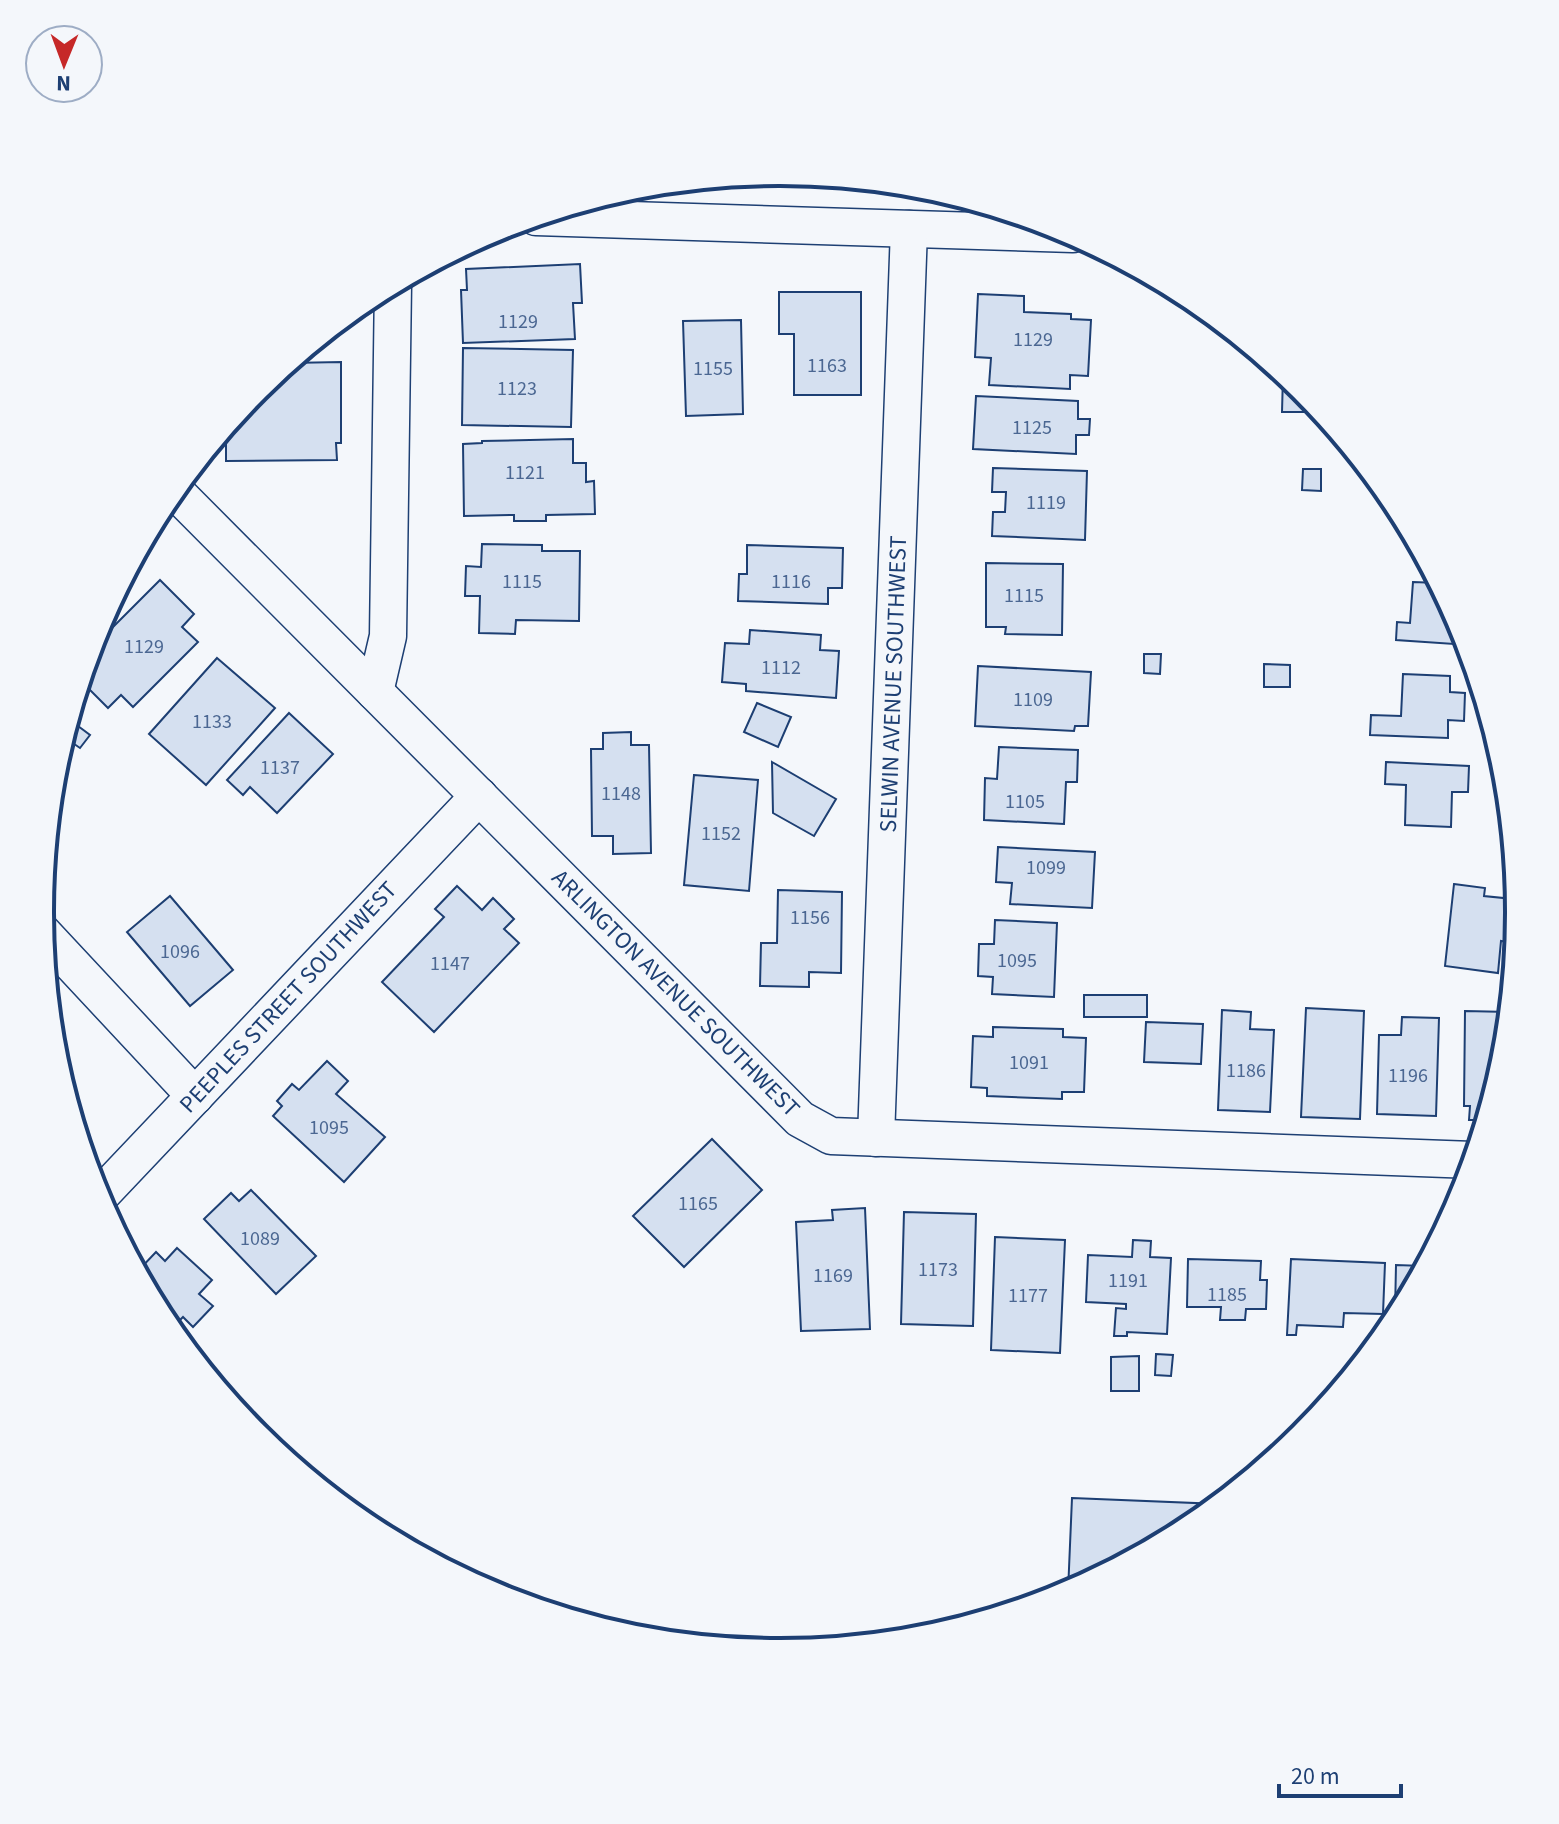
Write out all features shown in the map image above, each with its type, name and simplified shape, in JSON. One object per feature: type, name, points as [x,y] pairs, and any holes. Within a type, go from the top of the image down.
[{"type":"street","points":[[569,218],[1033,233]]},
{"type":"street","name":"SELWIN AVENUE SOUTHWEST","points":[[876,1138],[909,229]]},
{"type":"street","points":[[375,692],[388,636],[393,299]]},
{"type":"street","name":"ARLINGTON AVENUE SOUTHWEST","points":[[183,499],[800,1119],[831,1136],[1461,1160]]},
{"type":"street","name":"PEEPLES STREET SOUTHWEST","points":[[108,1187],[479,796]]},
{"type":"street","points":[[55,946],[195,1096]]},
{"type":"building","points":[[580,264],[582,303],[573,303],[575,339],[463,343],[461,290],[467,290],[466,269]]},
{"type":"building","points":[[779,292],[861,292],[861,395],[794,395],[794,334],[779,334]]},
{"type":"building","points":[[978,294],[1024,296],[1024,312],[1071,314],[1071,319],[1091,320],[1088,376],[1070,375],[1070,389],[989,385],[991,358],[975,357]]},
{"type":"building","points":[[741,320],[743,414],[686,416],[683,321]]},
{"type":"building","points":[[463,348],[573,350],[571,427],[462,425]]},
{"type":"building","points":[[341,362],[341,443],[336,443],[337,460],[226,461],[226,444],[266,399],[306,363]]},
{"type":"building","points":[[1283,389],[1305,412],[1282,412]]},
{"type":"building","points":[[976,396],[1078,401],[1078,419],[1090,419],[1089,435],[1076,435],[1076,454],[973,449]]},
{"type":"building","points":[[573,439],[573,463],[586,463],[586,482],[594,481],[595,514],[546,515],[546,521],[514,521],[514,515],[464,516],[463,444]]},
{"type":"building","points":[[993,468],[1087,471],[1085,540],[992,536],[993,512],[1005,512],[1006,492],[992,492]]},
{"type":"building","points":[[1303,469],[1321,469],[1321,491],[1302,490]]},
{"type":"building","points":[[482,544],[542,545],[542,551],[580,551],[579,621],[516,620],[515,634],[479,633],[480,596],[465,596],[466,566],[481,567]]},
{"type":"building","points":[[747,545],[843,548],[842,588],[828,588],[828,604],[738,601],[739,574],[747,574]]},
{"type":"building","points":[[986,563],[1063,564],[1062,635],[1005,634],[1006,627],[986,627]]},
{"type":"building","points":[[160,580],[194,614],[182,627],[198,642],[133,707],[121,695],[108,708],[90,690],[112,628]]},
{"type":"building","points":[[1413,582],[1426,583],[1454,644],[1396,640],[1397,622],[1410,623]]},
{"type":"building","points":[[750,630],[821,635],[820,650],[839,651],[836,698],[746,691],[746,684],[722,682],[725,643],[749,644]]},
{"type":"building","points":[[1144,654],[1161,654],[1160,674],[1144,673]]},
{"type":"building","points":[[217,658],[275,708],[206,785],[149,734]]},
{"type":"building","points":[[1264,664],[1290,665],[1290,687],[1264,687]]},
{"type":"building","points":[[978,666],[1091,672],[1088,726],[1075,726],[1074,731],[975,726]]},
{"type":"building","points":[[1403,674],[1450,676],[1450,692],[1465,693],[1464,721],[1448,720],[1448,738],[1370,735],[1371,715],[1401,716]]},
{"type":"building","points":[[757,703],[791,717],[778,747],[744,732]]},
{"type":"building","points":[[289,713],[333,754],[277,813],[250,787],[243,795],[227,780]]},
{"type":"building","points":[[78,726],[90,735],[80,748],[74,744]]},
{"type":"building","points":[[631,732],[631,745],[649,745],[651,853],[613,854],[613,836],[592,836],[591,749],[603,749],[603,733]]},
{"type":"building","points":[[999,747],[1078,750],[1077,782],[1066,782],[1064,824],[984,820],[985,778],[997,779]]},
{"type":"building","points":[[772,762],[836,799],[814,836],[773,813]]},
{"type":"building","points":[[1386,762],[1469,766],[1468,792],[1452,792],[1451,827],[1405,825],[1406,785],[1385,784]]},
{"type":"building","points":[[694,775],[758,780],[749,891],[684,885]]},
{"type":"building","points":[[998,847],[1095,852],[1092,908],[1010,904],[1012,883],[996,882]]},
{"type":"building","points":[[1454,884],[1485,888],[1484,896],[1504,898],[1504,941],[1501,941],[1498,973],[1445,966]]},
{"type":"building","points":[[457,886],[482,910],[493,898],[514,919],[504,929],[519,943],[434,1032],[382,982],[444,917],[435,909]]},
{"type":"building","points":[[778,890],[842,892],[841,973],[809,972],[809,987],[760,986],[761,943],[777,943]]},
{"type":"building","points":[[170,896],[233,970],[190,1006],[127,932]]},
{"type":"building","points":[[995,920],[1057,923],[1054,997],[992,994],[993,977],[978,976],[979,944],[994,944]]},
{"type":"building","points":[[1084,995],[1147,995],[1147,1017],[1084,1017]]},
{"type":"building","points":[[1306,1008],[1364,1011],[1360,1119],[1301,1117]]},
{"type":"building","points":[[1222,1010],[1251,1012],[1250,1029],[1274,1030],[1270,1112],[1218,1110]]},
{"type":"building","points":[[1465,1011],[1498,1012],[1474,1120],[1469,1120],[1470,1106],[1464,1106]]},
{"type":"building","points":[[1402,1017],[1439,1018],[1436,1116],[1377,1114],[1379,1035],[1401,1035]]},
{"type":"building","points":[[1146,1022],[1203,1024],[1201,1064],[1144,1062]]},
{"type":"building","points":[[993,1027],[1063,1029],[1063,1037],[1086,1038],[1084,1092],[1062,1092],[1062,1099],[987,1096],[987,1088],[971,1087],[973,1036],[993,1037]]},
{"type":"building","points":[[327,1061],[348,1081],[336,1094],[385,1137],[344,1182],[273,1116],[282,1106],[277,1101],[292,1084],[299,1090]]},
{"type":"building","points":[[712,1139],[762,1190],[684,1267],[633,1216]]},
{"type":"building","points":[[251,1190],[316,1256],[276,1294],[204,1219],[231,1193],[239,1201]]},
{"type":"building","points":[[865,1208],[870,1329],[801,1331],[796,1222],[833,1220],[832,1210]]},
{"type":"building","points":[[904,1212],[976,1214],[973,1326],[901,1324]]},
{"type":"building","points":[[995,1237],[1065,1240],[1060,1353],[991,1350]]},
{"type":"building","points":[[1133,1240],[1151,1241],[1150,1257],[1171,1258],[1167,1334],[1127,1332],[1127,1336],[1114,1336],[1116,1308],[1126,1309],[1126,1304],[1086,1302],[1088,1255],[1132,1257]]},
{"type":"building","points":[[177,1248],[212,1280],[199,1294],[213,1306],[193,1327],[183,1317],[180,1320],[145,1264],[156,1252],[165,1261]]},
{"type":"building","points":[[1188,1259],[1261,1261],[1260,1280],[1267,1280],[1266,1309],[1246,1309],[1245,1320],[1220,1320],[1221,1307],[1187,1307]]},
{"type":"building","points":[[1291,1259],[1385,1263],[1383,1314],[1344,1313],[1343,1327],[1297,1325],[1296,1335],[1287,1335]]},
{"type":"building","points":[[1396,1265],[1413,1266],[1395,1295]]},
{"type":"building","points":[[1156,1354],[1173,1355],[1171,1376],[1155,1375]]},
{"type":"building","points":[[1139,1356],[1139,1391],[1111,1391],[1111,1357]]},
{"type":"building","points":[[1072,1498],[1200,1503],[1142,1540],[1069,1577]]}]
